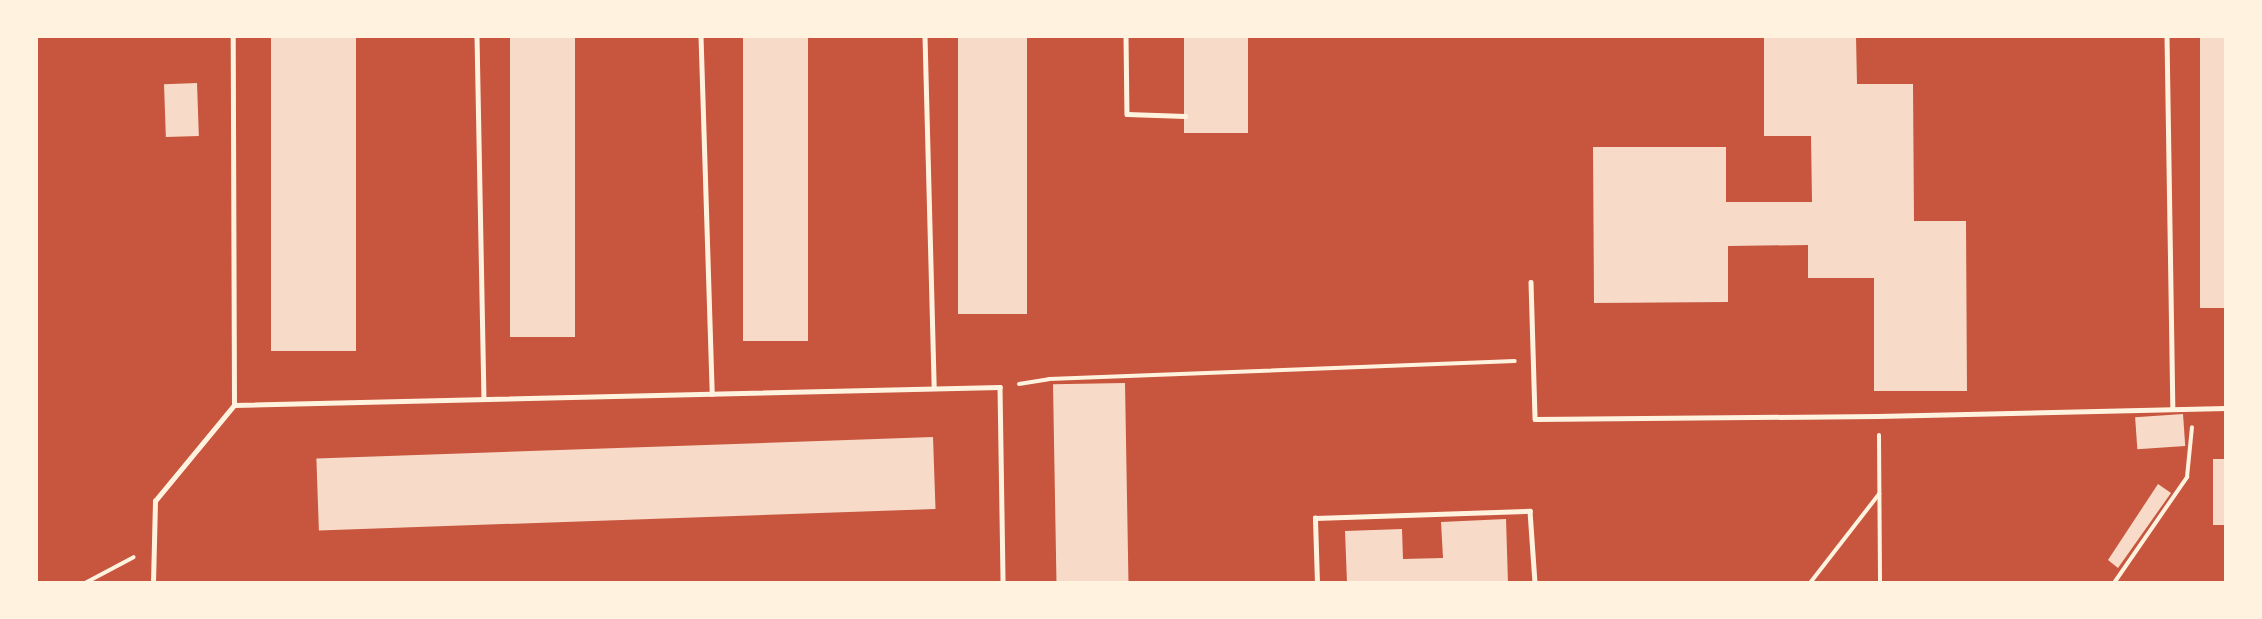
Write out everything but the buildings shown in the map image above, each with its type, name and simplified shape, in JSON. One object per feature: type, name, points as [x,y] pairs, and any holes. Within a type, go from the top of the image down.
[{"type":"lane","points":[[153,583],[155,501],[234,405],[233,36]]},
{"type":"lane","points":[[477,36],[484,399]]},
{"type":"lane","points":[[701,36],[712,394]]},
{"type":"lane","points":[[925,36],[934,388]]},
{"type":"lane","points":[[1126,36],[1127,114],[1185,116]]},
{"type":"lane","points":[[2167,36],[2173,408]]},
{"type":"lane","points":[[1531,282],[1534,419],[1878,416],[2226,408]]},
{"type":"lane","points":[[234,405],[1000,387],[1003,583]]},
{"type":"lane","points":[[1317,583],[1315,518],[1530,511],[1535,583]]},
{"type":"path","points":[[1000,387],[1049,379],[1532,360]]},
{"type":"path","points":[[2114,583],[2187,477],[2194,408]]},
{"type":"path","points":[[1878,416],[1880,583]]},
{"type":"path","points":[[1810,583],[1880,493]]},
{"type":"path","points":[[85,583],[154,546]]}]
